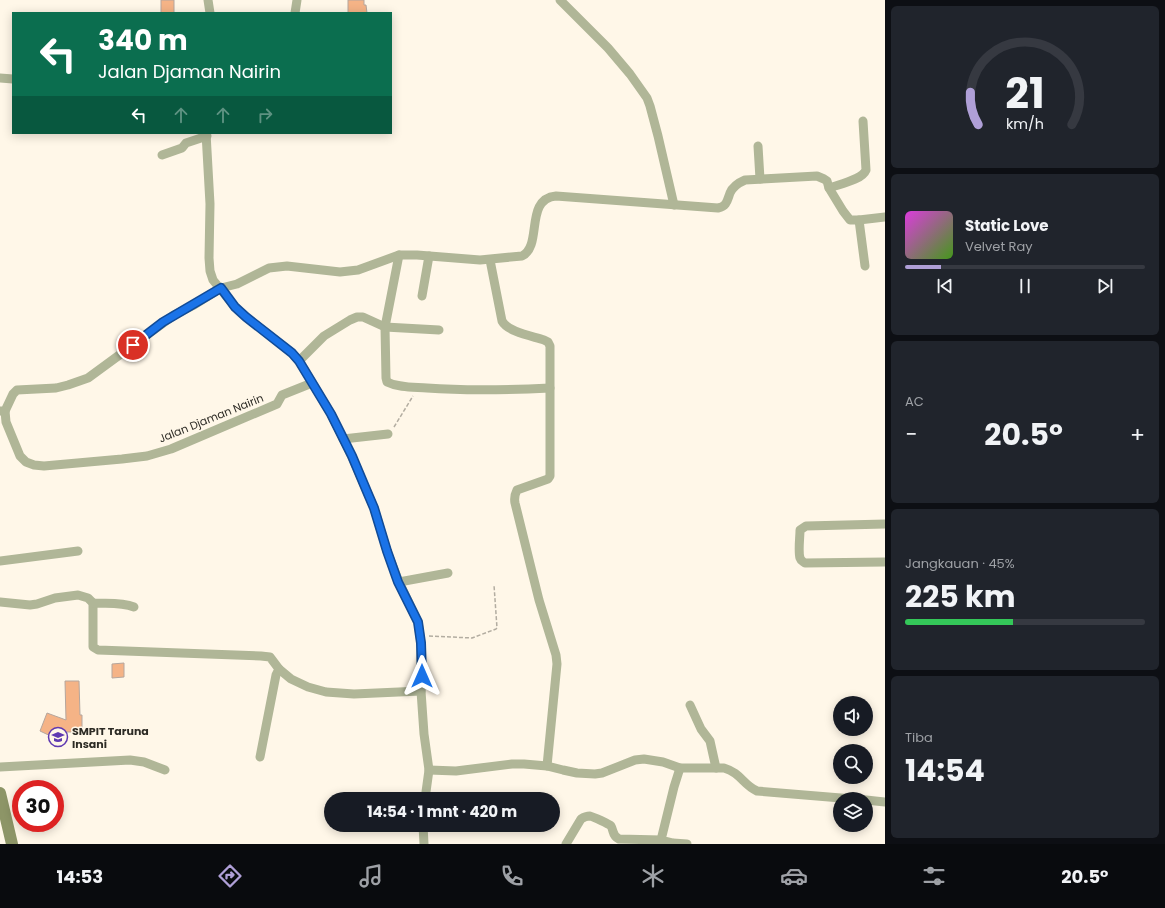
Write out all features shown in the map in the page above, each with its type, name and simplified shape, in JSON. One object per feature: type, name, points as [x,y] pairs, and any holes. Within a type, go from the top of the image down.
[{"type":"main road","points":[[0,792],[12,844]]},
{"type":"street","points":[[208,0],[210,12]]},
{"type":"street","points":[[295,12],[297,0]]},
{"type":"street","points":[[560,0],[608,48],[630,74],[647,98],[657,130],[674,205]]},
{"type":"street","points":[[0,78],[12,79]]},
{"type":"street","points":[[829,188],[864,174],[866,170],[863,121]]},
{"type":"street","points":[[162,155],[182,148],[186,143],[206,135],[210,204],[209,258],[210,271],[213,280],[235,307],[269,336],[283,345],[299,361],[331,414],[352,456],[374,508],[398,582],[418,622],[421,636],[421,692],[424,734],[429,770],[426,792]]},
{"type":"street","points":[[758,146],[760,179]]},
{"type":"street","points":[[221,288],[237,284],[255,274],[273,267],[305,267],[349,272],[399,254],[474,260],[490,260],[526,254],[530,248],[539,206],[546,198],[550,196],[718,208],[723,207],[726,204],[730,192],[738,183],[745,180],[817,176],[827,181],[829,188],[850,220],[885,217]]},
{"type":"street","points":[[859,220],[865,266]]},
{"type":"street","points":[[399,254],[385,327],[387,382],[393,385],[484,390],[550,388]]},
{"type":"street","points":[[422,296],[429,256]]},
{"type":"street","points":[[490,260],[504,325],[510,329],[544,340],[548,342],[550,346],[550,476],[544,481],[518,490],[514,498],[539,600],[556,656],[557,664],[547,766]]},
{"type":"street","name":"Jalan Djaman Nairin","points":[[221,288],[163,322],[88,378],[68,386],[17,390],[2,411],[20,456],[26,462],[34,465],[70,464],[148,456],[171,449],[277,404],[282,395],[312,383]]},
{"type":"street","points":[[299,361],[324,336],[356,317],[363,317],[385,327],[439,330]]},
{"type":"street","points":[[343,439],[388,434]]},
{"type":"street","points":[[885,524],[806,526],[800,530],[800,558],[805,563],[885,562]]},
{"type":"street","points":[[0,561],[78,551]]},
{"type":"street","points":[[398,582],[448,573]]},
{"type":"street","points":[[0,602],[30,605],[55,598],[78,595],[88,598],[93,604],[93,647],[98,650],[270,657],[279,669],[291,679],[308,687],[326,692],[354,694],[421,692]]},
{"type":"street","points":[[93,604],[119,604],[134,607]]},
{"type":"street","points":[[260,757],[276,676],[279,669]]},
{"type":"street","points":[[690,705],[701,729],[710,741],[716,768]]},
{"type":"street","points":[[429,770],[456,771],[512,764],[524,764],[547,766],[577,773],[595,774],[602,773],[635,760],[644,759],[663,762],[680,768],[724,768],[732,770],[757,791],[833,797]]},
{"type":"street","points":[[0,767],[130,760],[144,762],[165,770]]},
{"type":"street","points":[[661,840],[680,768]]},
{"type":"street","points":[[873,801],[885,802]]},
{"type":"street","points":[[566,844],[581,819],[590,816],[609,825],[614,836],[619,839],[661,840],[687,844]]},
{"type":"street","points":[[423,832],[424,844]]},
{"type":"path","points":[[388,434],[393,430],[418,387]]},
{"type":"path","points":[[421,636],[472,638],[496,629],[494,585]]},
{"type":"building","points":[[161,0],[174,0],[174,12],[161,12]]},
{"type":"building","points":[[348,0],[364,0],[367,12],[348,12]]},
{"type":"building","points":[[124,663],[124,677],[112,678],[112,664]]},
{"type":"building","points":[[65,681],[79,681],[82,732],[60,732],[57,739],[40,731],[47,713],[66,720]]},
{"type":"place","name":"SMPIT Taruna Insani","points":[[58,737]]},
{"type":"route","points":[[133,345],[152,332],[163,322],[221,288],[235,307],[269,336],[283,345],[299,361],[331,414],[352,456],[374,508],[398,582],[418,622],[421,643],[422,676]]}]
